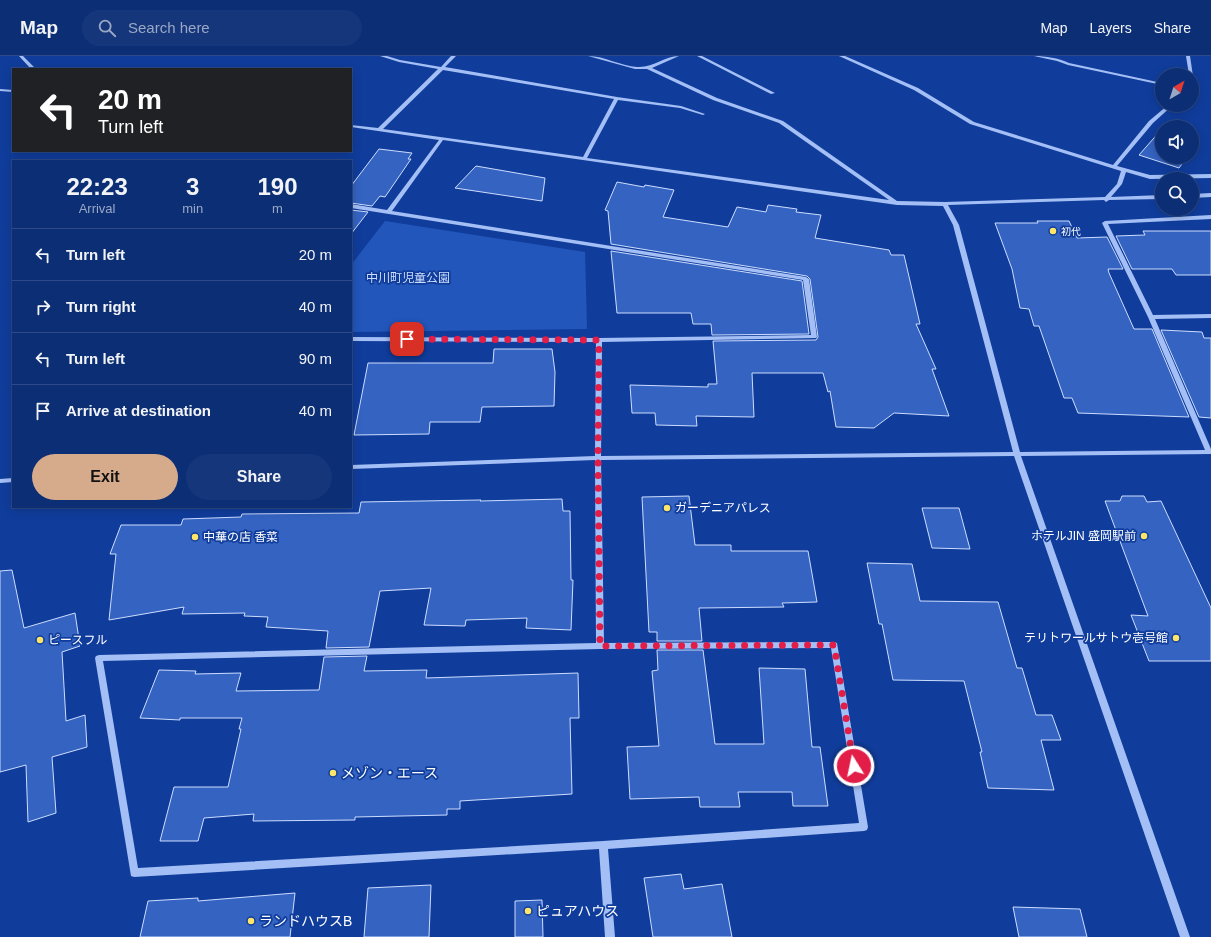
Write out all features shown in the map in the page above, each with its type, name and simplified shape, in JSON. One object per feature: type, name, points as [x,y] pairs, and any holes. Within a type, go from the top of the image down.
[{"type":"street","points":[[21,56],[33,68]]},
{"type":"street","points":[[382,56],[399,61],[617,98],[681,107],[703,114]]},
{"type":"street","points":[[380,130],[454,56]]},
{"type":"street","points":[[590,56],[635,68],[648,68],[677,56]]},
{"type":"street","points":[[699,56],[773,93]]},
{"type":"street","points":[[841,56],[916,89],[972,123],[1150,177],[1211,176]]},
{"type":"street","points":[[1036,56],[1155,83]]},
{"type":"street","points":[[1188,56],[1190,68]]},
{"type":"street","points":[[648,68],[714,99],[744,108],[781,122],[897,203]]},
{"type":"street","points":[[0,90],[12,91]]},
{"type":"street","points":[[584,159],[617,98]]},
{"type":"street","points":[[1114,167],[1151,122],[1163,112]]},
{"type":"street","points":[[352,126],[897,203],[945,204],[1155,197]]},
{"type":"street","points":[[389,211],[442,139]]},
{"type":"street","points":[[1106,200],[1119,184],[1124,170]]},
{"type":"street","points":[[1199,196],[1211,195]]},
{"type":"street","points":[[945,204],[956,225],[1017,454],[1185,937]]},
{"type":"street","points":[[352,206],[806,279],[814,337],[599,340],[352,339]]},
{"type":"street","points":[[352,467],[598,458],[1210,452],[1151,317],[1105,223],[1211,217]]},
{"type":"street","points":[[1151,317],[1211,316]]},
{"type":"street","points":[[599,340],[598,458],[600,646]]},
{"type":"street","points":[[0,481],[12,480]]},
{"type":"street","points":[[834,645],[864,827],[603,845],[134,873],[99,658],[600,646],[834,645]]},
{"type":"street","points":[[603,845],[610,937]]},
{"type":"green space","name":"中川町児童公園","points":[[385,221],[585,252],[587,329],[352,332],[352,264]]},
{"type":"building","points":[[1155,137],[1155,160],[1139,155]]},
{"type":"building","points":[[379,149],[412,153],[408,159],[411,159],[385,197],[380,196],[372,206],[352,203],[352,185]]},
{"type":"building","points":[[1167,164],[1182,164],[1179,168]]},
{"type":"building","points":[[476,166],[545,178],[542,201],[455,188]]},
{"type":"building","points":[[617,182],[674,190],[663,217],[728,227],[737,207],[766,212],[768,205],[797,209],[796,212],[821,215],[815,238],[889,250],[891,255],[904,255],[920,324],[916,324],[936,369],[932,369],[949,416],[894,413],[874,428],[836,427],[830,391],[828,392],[823,373],[752,373],[754,417],[696,416],[697,426],[656,425],[655,413],[632,413],[630,385],[708,387],[708,384],[717,384],[713,341],[816,340],[818,337],[810,279],[807,276],[611,244],[608,211],[605,210]]},
{"type":"building","points":[[352,210],[368,212],[352,233]]},
{"type":"building","points":[[1037,221],[1069,221],[1077,238],[1107,237],[1123,269],[1108,269],[1109,273],[1134,329],[1152,329],[1189,417],[1078,413],[1072,398],[1064,398],[1039,326],[1034,326],[1029,309],[1020,308],[1012,269],[995,223],[1038,223]]},
{"type":"building","points":[[1143,231],[1211,231],[1211,275],[1176,275],[1172,269],[1132,269],[1116,236],[1145,235]]},
{"type":"building","points":[[611,251],[802,281],[809,334],[712,335],[711,324],[693,324],[691,313],[617,313]]},
{"type":"building","points":[[1161,330],[1202,332],[1204,338],[1211,338],[1211,418],[1199,417]]},
{"type":"building","points":[[494,349],[552,349],[555,372],[554,406],[482,407],[480,422],[430,422],[429,434],[354,435],[368,363],[493,363]]},
{"type":"building","points":[[689,496],[695,545],[731,545],[731,551],[808,551],[817,602],[782,603],[784,607],[699,608],[702,641],[657,641],[657,632],[649,632],[642,497]]},
{"type":"building","points":[[1122,496],[1144,496],[1147,502],[1161,501],[1211,608],[1211,661],[1149,661],[1131,615],[1148,616],[1105,501],[1120,501]]},
{"type":"building","points":[[562,499],[563,511],[570,511],[571,580],[573,580],[571,630],[526,628],[527,618],[466,620],[465,626],[424,625],[431,588],[380,591],[369,647],[326,648],[328,631],[266,627],[268,617],[244,616],[245,613],[182,614],[184,607],[109,620],[116,554],[110,554],[121,525],[181,525],[183,519],[241,517],[242,514],[359,513],[361,502]]},
{"type":"building","points":[[922,508],[959,508],[970,549],[932,548]]},
{"type":"building","points":[[867,563],[912,564],[920,601],[998,602],[1017,668],[1022,668],[1036,715],[1052,715],[1061,740],[1041,740],[1054,790],[988,788],[980,752],[982,752],[964,681],[893,680],[882,624],[879,624]]},
{"type":"building","points":[[12,570],[24,628],[75,613],[80,646],[62,652],[66,721],[85,715],[87,747],[52,757],[56,813],[28,822],[26,765],[0,772],[0,571]]},
{"type":"building","points":[[657,650],[703,650],[715,744],[764,744],[759,668],[805,669],[812,747],[820,747],[828,806],[793,806],[792,792],[738,792],[740,807],[700,807],[699,797],[630,799],[627,747],[659,746],[652,671],[658,670]]},
{"type":"building","points":[[367,656],[364,671],[427,670],[426,678],[578,673],[579,718],[570,718],[572,794],[460,801],[460,809],[447,809],[447,815],[355,817],[355,820],[253,821],[254,814],[204,818],[198,841],[160,841],[174,787],[228,787],[241,729],[239,729],[242,718],[180,718],[180,720],[140,718],[159,670],[196,671],[195,674],[241,673],[236,691],[319,690],[324,657]]},
{"type":"building","points":[[681,874],[684,889],[722,884],[732,937],[653,937],[644,878]]},
{"type":"building","points":[[431,885],[429,937],[364,937],[368,888]]},
{"type":"building","points":[[295,893],[290,937],[140,937],[148,901],[198,898],[198,901]]},
{"type":"building","points":[[542,900],[543,937],[515,937],[515,901]]},
{"type":"building","points":[[1013,907],[1080,909],[1087,937],[1019,937]]},
{"type":"place","name":"初代","points":[[1053,231]]},
{"type":"place","name":"ガーデニアパレス","points":[[667,508]]},
{"type":"place","name":"ホテルJIN 盛岡駅前","points":[[1144,536]]},
{"type":"place","name":"中華の店 香菜","points":[[195,537]]},
{"type":"place","name":"テリトワールサトウ壱号館","points":[[1176,638]]},
{"type":"place","name":"ピースフル","points":[[40,640]]},
{"type":"place","name":"メゾン・エース","points":[[333,773]]},
{"type":"place","name":"ピュアハウス","points":[[528,911]]},
{"type":"place","name":"ランドハウスB","points":[[251,921]]},
{"type":"route","points":[[407,339],[599,340],[598,458],[600,646],[834,645],[854,766]]}]
